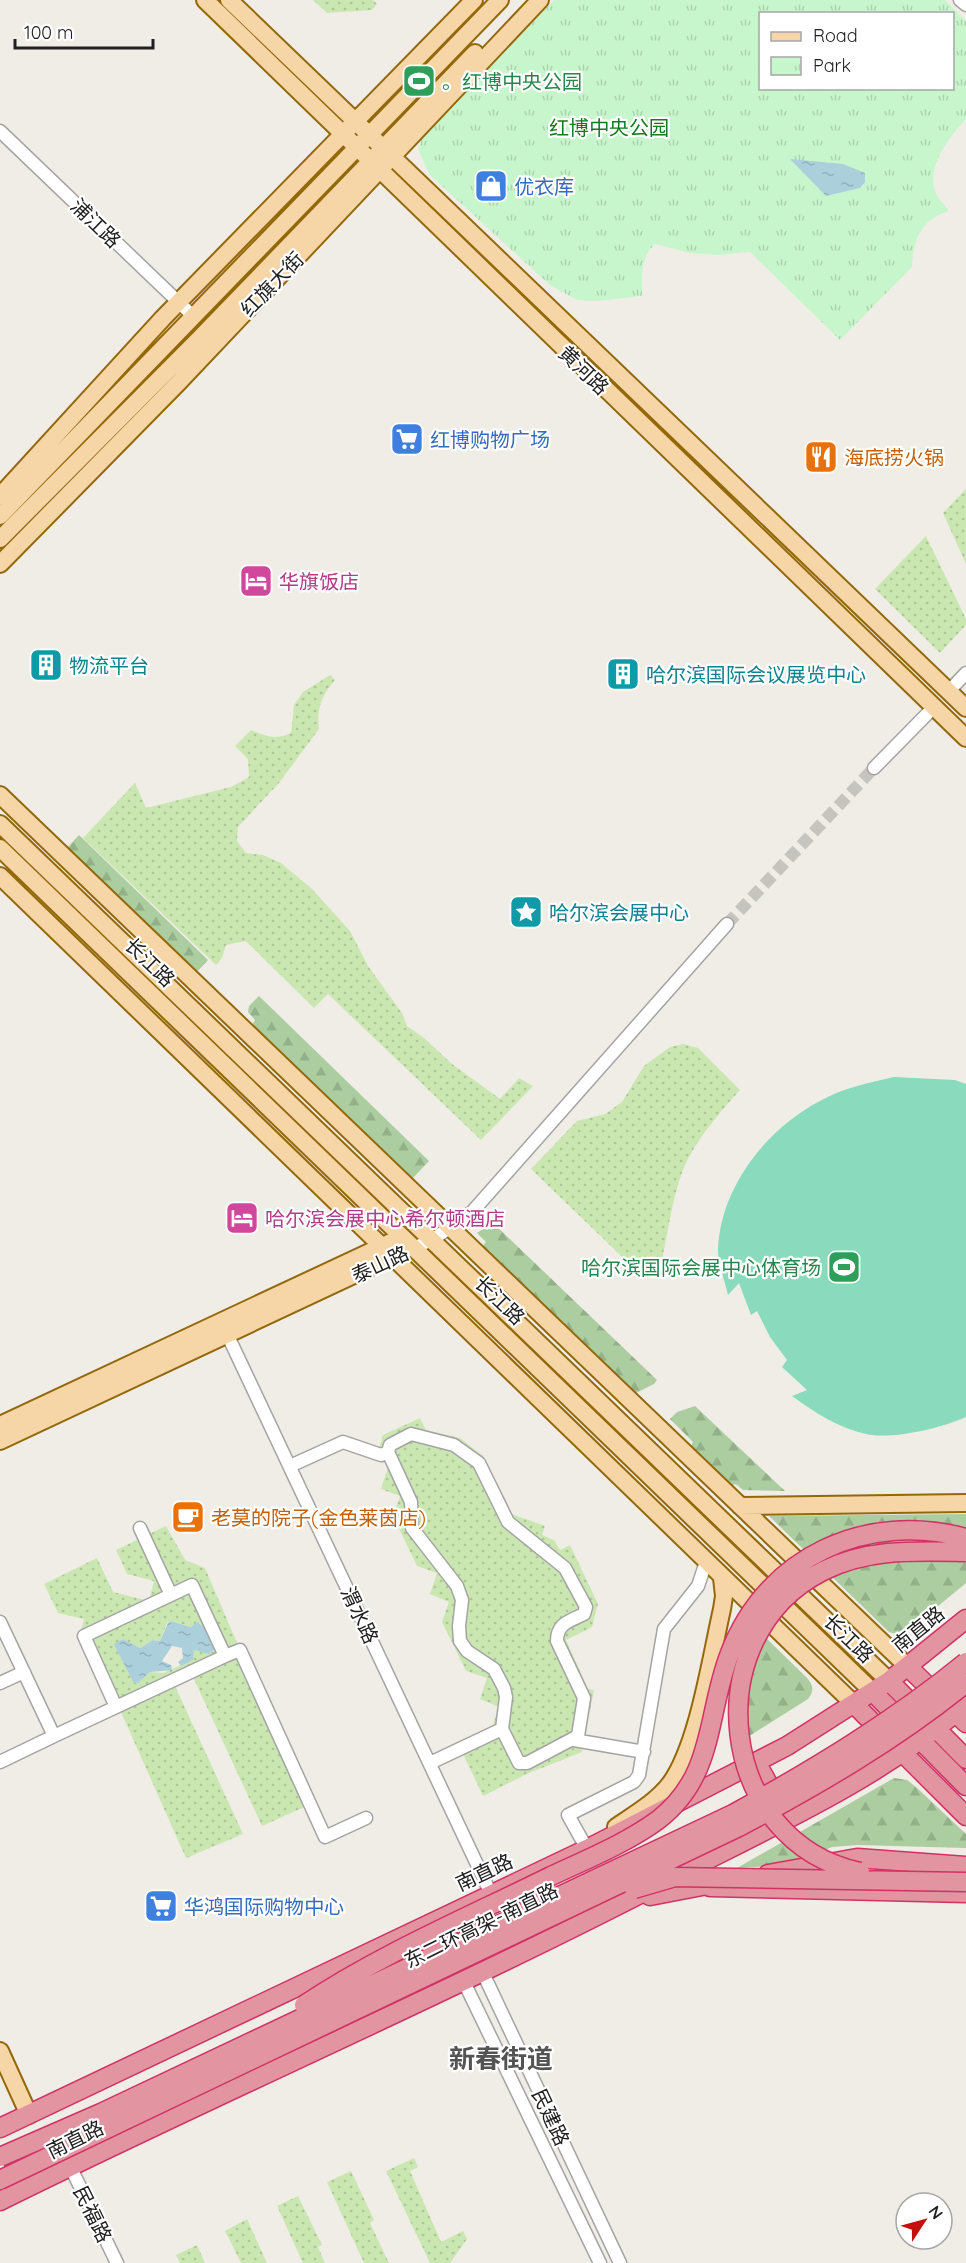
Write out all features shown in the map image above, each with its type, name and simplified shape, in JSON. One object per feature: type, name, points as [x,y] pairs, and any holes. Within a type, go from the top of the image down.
[{"type":"highway","points":[[252,2039],[350,1974],[601,1852],[645,1829],[669,1810],[691,1783],[704,1755],[723,1674],[736,1637],[771,1586],[805,1558],[848,1538],[878,1531],[932,1530],[966,1538]]},
{"type":"highway","points":[[915,1880],[869,1874],[840,1867],[808,1850],[784,1830],[760,1800],[742,1756],[739,1692],[747,1656],[760,1629],[785,1598],[816,1575],[854,1559],[885,1553],[966,1552]]},
{"type":"highway","name":"南直路","points":[[0,2128],[587,1849],[756,1762],[855,1705],[908,1667],[966,1619]]},
{"type":"highway","name":"东二环高架-南直路","points":[[0,2157],[101,2113],[252,2039],[733,1814],[802,1776],[859,1739],[966,1662]]},
{"type":"highway","points":[[908,1667],[963,1713]]},
{"type":"highway","name":"长江路","points":[[889,1681],[966,1759]]},
{"type":"highway","name":"东二环高架-南直路","points":[[0,2180],[739,1827],[813,1788],[869,1753],[917,1721],[966,1683]]},
{"type":"highway","name":"长江路","points":[[873,1692],[966,1786]]},
{"type":"highway","points":[[855,1705],[966,1816]]},
{"type":"highway","name":"南直路","points":[[0,2200],[630,1899],[788,1818],[903,1753],[935,1729],[963,1713]]},
{"type":"highway","points":[[756,1762],[788,1818]]},
{"type":"highway","points":[[630,1899],[858,1858],[966,1866]]},
{"type":"highway","points":[[263,2055],[375,2011],[650,1882],[675,1877],[966,1882]]},
{"type":"highway","points":[[699,1887],[966,1893]]},
{"type":"main road","name":"黄河路","points":[[205,0],[966,738]]},
{"type":"main road","name":"黄河路","points":[[229,0],[966,708]]},
{"type":"main road","points":[[0,496],[178,302],[474,0]]},
{"type":"main road","name":"红旗大街","points":[[0,516],[500,0]]},
{"type":"main road","name":"红旗大街","points":[[389,152],[526,0]]},
{"type":"main road","name":"红旗大街","points":[[0,539],[540,0]]},
{"type":"main road","name":"红旗大街","points":[[0,564],[171,390],[375,166]]},
{"type":"main road","points":[[0,795],[441,1209],[452,1228],[908,1667]]},
{"type":"main road","name":"长江路","points":[[0,824],[889,1681]]},
{"type":"main road","name":"长江路","points":[[0,848],[873,1692]]},
{"type":"main road","points":[[0,876],[855,1705]]},
{"type":"main road","name":"泰山路","points":[[0,1441],[228,1336],[407,1242],[418,1227],[441,1209]]},
{"type":"main road","name":"泰山路","points":[[0,1425],[387,1252]]},
{"type":"main road","points":[[740,1506],[966,1503]]},
{"type":"main road","points":[[587,1849],[644,1808],[672,1782],[695,1724],[723,1602],[722,1578]]},
{"type":"main road","points":[[0,2051],[26,2116]]},
{"type":"main road","points":[[0,2069],[26,2116]]},
{"type":"street","points":[[960,0],[966,5]]},
{"type":"street","name":"浦江路","points":[[1,134],[193,316]]},
{"type":"street","points":[[949,691],[966,673]]},
{"type":"street","points":[[874,768],[934,707]]},
{"type":"street","name":"泰山路","points":[[407,1242],[432,1240],[472,1212],[727,924]]},
{"type":"street","name":"渭水路","points":[[228,1336],[490,1894]]},
{"type":"street","points":[[411,1434],[454,1445],[479,1464],[508,1522],[565,1569],[574,1580],[586,1607],[584,1614],[561,1626],[557,1641],[584,1698],[578,1736],[527,1763],[519,1763],[502,1729],[506,1697],[504,1688],[494,1669],[467,1651],[460,1641],[462,1600],[457,1586],[412,1528],[411,1502],[388,1452],[390,1445],[411,1434]]},
{"type":"street","points":[[290,1466],[343,1443],[381,1455],[388,1452]]},
{"type":"street","points":[[140,1528],[171,1595]]},
{"type":"street","points":[[587,1849],[568,1815],[634,1782],[639,1775],[664,1629],[698,1586],[706,1562]]},
{"type":"street","points":[[116,1707],[84,1636],[192,1585],[225,1656]]},
{"type":"street","points":[[0,1622],[54,1736]]},
{"type":"street","points":[[0,1762],[240,1650],[326,1837],[366,1818]]},
{"type":"street","points":[[0,1683],[24,1672]]},
{"type":"street","points":[[430,1763],[502,1729]]},
{"type":"street","points":[[574,1740],[644,1752]]},
{"type":"street","name":"民建路","points":[[482,1971],[620,2263]]},
{"type":"street","name":"民建路","points":[[463,1980],[600,2263]]},
{"type":"street","name":"民福路","points":[[70,2166],[117,2263]]},
{"type":"green space","points":[[313,0],[373,0],[377,4],[372,10],[327,13]]},
{"type":"green space","name":"红博中央公园","points":[[554,0],[945,0],[966,21],[966,119],[947,142],[937,161],[933,181],[939,199],[949,211],[925,225],[914,248],[912,267],[840,340],[750,252],[718,255],[690,253],[655,244],[644,262],[642,296],[598,301],[577,300],[551,286],[430,175],[418,150],[422,138]]},
{"type":"green space","points":[[966,489],[966,564],[943,513]]},
{"type":"green space","points":[[926,536],[966,619],[966,625],[940,653],[875,589]]},
{"type":"green space","points":[[330,675],[335,680],[321,703],[318,715],[319,729],[279,783],[238,827],[237,841],[246,853],[263,855],[281,863],[312,889],[350,931],[368,966],[402,1013],[407,1026],[452,1064],[500,1099],[519,1078],[533,1086],[481,1140],[328,994],[314,1008],[246,941],[226,945],[222,958],[216,965],[83,838],[135,783],[146,808],[231,787],[249,777],[248,759],[235,746],[251,730],[271,737],[291,733],[294,705],[303,692]]},
{"type":"green space","points":[[79,835],[208,960],[195,974],[67,848]]},
{"type":"green space","points":[[259,996],[429,1161],[410,1181],[252,1025],[255,1020],[248,1012],[249,1006]]},
{"type":"green space","points":[[683,1044],[698,1048],[740,1090],[700,1139],[689,1157],[675,1196],[660,1269],[654,1275],[642,1276],[531,1169],[577,1121],[605,1114],[622,1102],[644,1066],[670,1047]]},
{"type":"green space","name":"哈尔滨国际会展中心体育场","points":[[894,1077],[955,1080],[966,1084],[966,1417],[917,1432],[877,1435],[866,1434],[836,1424],[792,1396],[807,1390],[782,1367],[787,1360],[770,1337],[757,1311],[751,1315],[739,1283],[728,1295],[718,1250],[727,1204],[737,1183],[765,1144],[782,1127],[829,1096],[856,1086]]},
{"type":"green space","points":[[493,1223],[657,1380],[654,1384],[632,1395],[481,1248],[486,1242],[477,1233]]},
{"type":"green space","points":[[695,1406],[785,1491],[743,1490],[736,1484],[728,1486],[690,1448],[693,1442],[670,1419],[677,1412]]},
{"type":"green space","points":[[420,1418],[426,1430],[460,1438],[483,1456],[509,1513],[545,1526],[542,1535],[554,1540],[560,1550],[570,1545],[598,1604],[592,1627],[566,1640],[588,1689],[594,1690],[582,1752],[529,1773],[483,1796],[458,1743],[492,1727],[499,1707],[480,1699],[487,1678],[466,1671],[442,1622],[449,1602],[430,1594],[437,1573],[417,1566],[393,1516],[400,1496],[381,1489],[388,1467],[379,1448],[383,1435]]},
{"type":"green space","points":[[966,1514],[966,1583],[902,1636],[889,1632],[769,1516]]},
{"type":"green space","points":[[166,1526],[185,1560],[205,1568],[240,1650],[225,1656],[212,1629],[210,1631],[197,1622],[192,1627],[171,1621],[167,1623],[160,1641],[153,1640],[140,1648],[123,1639],[115,1644],[133,1682],[138,1683],[150,1672],[163,1673],[192,1660],[194,1649],[209,1654],[217,1647],[225,1661],[242,1653],[311,1804],[262,1826],[193,1677],[175,1686],[243,1834],[186,1858],[121,1712],[111,1696],[106,1698],[79,1640],[84,1619],[58,1613],[44,1584],[97,1558],[113,1592],[149,1601],[154,1581],[127,1574],[116,1550]]},
{"type":"green space","points":[[765,1637],[807,1678],[812,1691],[808,1699],[746,1738],[744,1694]]},
{"type":"green space","points":[[894,1778],[907,1780],[916,1787],[966,1834],[966,1848],[858,1845],[832,1847],[789,1865],[737,1868]]},
{"type":"green space","points":[[414,2158],[418,2167],[410,2171],[441,2242],[463,2231],[467,2239],[450,2263],[430,2263],[386,2171]]},
{"type":"green space","points":[[351,2171],[374,2220],[370,2223],[389,2263],[364,2263],[327,2182]]},
{"type":"green space","points":[[298,2196],[322,2245],[318,2247],[325,2263],[303,2263],[277,2206]]},
{"type":"green space","points":[[247,2219],[267,2263],[241,2263],[225,2231]]},
{"type":"green space","points":[[197,2245],[205,2263],[180,2263],[176,2255]]},
{"type":"water","points":[[790,159],[843,164],[865,173],[865,182],[860,188],[826,196]]},
{"type":"water","points":[[171,1621],[191,1627],[197,1622],[210,1631],[217,1647],[209,1654],[194,1650],[193,1660],[181,1666],[178,1662],[183,1658],[182,1648],[172,1646],[162,1661],[171,1665],[172,1670],[150,1672],[138,1683],[133,1682],[114,1644],[123,1639],[140,1648],[153,1640],[160,1641]]},
{"type":"tunnel","points":[[727,924],[874,768]]},
{"type":"place","name":"。红博中央公园","points":[[419,81]]},
{"type":"place","name":"优衣库","points":[[491,186]]},
{"type":"place","name":"红博购物广场","points":[[407,439]]},
{"type":"place","name":"海底捞火锅","points":[[821,457]]},
{"type":"place","name":"华旗饭店","points":[[256,581]]},
{"type":"place","name":"物流平台","points":[[46,665]]},
{"type":"place","name":"哈尔滨国际会议展览中心","points":[[623,674]]},
{"type":"place","name":"哈尔滨会展中心","points":[[526,912]]},
{"type":"place","name":"哈尔滨会展中心希尔顿酒店","points":[[242,1218]]},
{"type":"place","name":"哈尔滨国际会展中心体育场","points":[[844,1267]]},
{"type":"place","name":"老莫的院子(金色莱茵店)","points":[[188,1517]]},
{"type":"place","name":"华鸿国际购物中心","points":[[161,1906]]},
{"type":"district","name":"新春街道","points":[[501,2058]]}]
